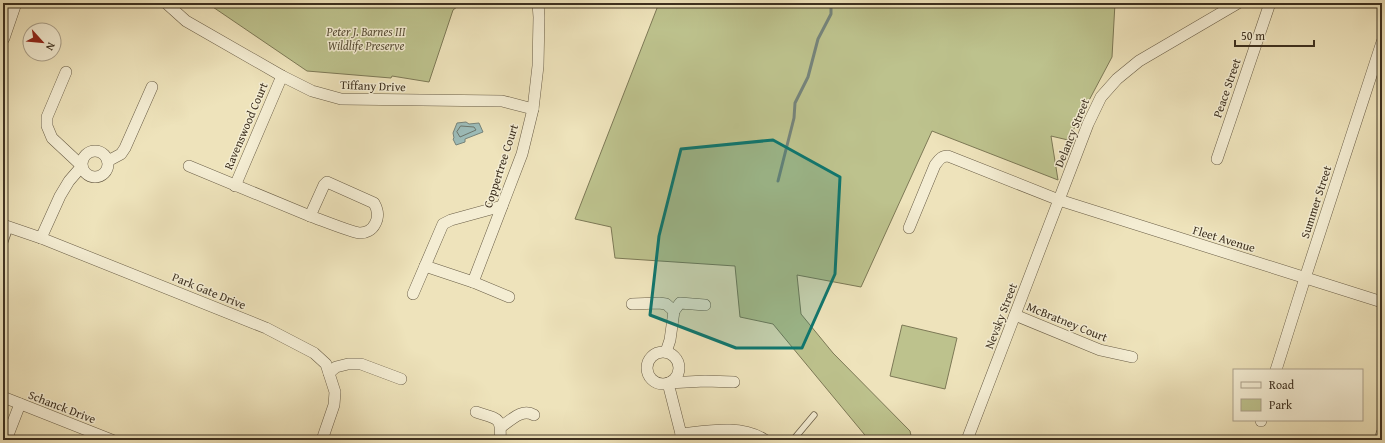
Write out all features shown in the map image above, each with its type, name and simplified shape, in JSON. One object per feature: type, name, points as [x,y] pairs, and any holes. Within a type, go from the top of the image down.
[{"type":"street","points":[[3,38],[15,3]]},
{"type":"street","name":"Tiffany Drive","points":[[166,3],[186,21],[282,76],[312,91],[341,99],[502,101],[533,109]]},
{"type":"street","name":"Coppertree Court","points":[[473,282],[522,154],[533,109],[538,66],[538,3]]},
{"type":"street","name":"Delancy Street","points":[[1059,200],[1088,124],[1101,96],[1117,79],[1139,61],[1238,3]]},
{"type":"street","name":"Peace Street","points":[[1217,159],[1270,3]]},
{"type":"street","name":"Summer Street","points":[[1276,369],[1382,42]]},
{"type":"street","points":[[42,238],[60,196],[82,166],[84,157],[91,152],[100,152],[104,154],[109,165],[105,173],[98,177],[90,176],[86,174],[82,166],[52,138],[47,126],[47,117],[66,72]]},
{"type":"street","name":"Ravenswood Court","points":[[234,186],[282,76]]},
{"type":"street","points":[[108,161],[121,154],[125,148],[152,87]]},
{"type":"street","name":"Fleet Avenue","points":[[909,228],[933,169],[940,159],[944,156],[948,156],[1059,200],[1382,302]]},
{"type":"street","points":[[188,166],[310,216],[358,233],[369,231],[375,226],[378,218],[377,208],[374,203],[328,182],[324,185],[310,216]]},
{"type":"street","name":"Nevsky Street","points":[[968,440],[1059,200]]},
{"type":"street","points":[[413,294],[443,224],[451,220],[502,206]]},
{"type":"street","name":"Park Gate Drive","points":[[7,226],[42,238],[266,328],[314,353],[326,364],[335,392],[334,405],[322,440]]},
{"type":"street","points":[[425,266],[473,282],[509,297]]},
{"type":"street","points":[[666,352],[670,340],[674,311],[680,302],[706,305]]},
{"type":"street","points":[[632,304],[666,304],[674,311]]},
{"type":"street","name":"McBratney Court","points":[[1015,315],[1100,350],[1132,357]]},
{"type":"street","points":[[668,383],[677,377],[679,366],[675,357],[666,352],[655,353],[648,361],[646,367],[647,372],[653,381],[658,384],[705,381],[734,382]]},
{"type":"street","points":[[329,373],[336,367],[348,364],[361,364],[401,379]]},
{"type":"street","points":[[668,383],[681,437],[719,430],[744,432],[759,436],[765,440]]},
{"type":"street","name":"Schanck Drive","points":[[3,397],[112,440]]},
{"type":"street","points":[[6,440],[20,404]]},
{"type":"street","points":[[476,412],[496,418],[501,427],[500,440]]},
{"type":"street","points":[[501,427],[518,415],[529,412],[534,415]]},
{"type":"street","points":[[1380,440],[1382,433]]},
{"type":"lane","points":[[3,247],[7,226]]},
{"type":"lane","points":[[793,440],[814,415]]},
{"type":"highlighted area","points":[[773,140],[840,177],[835,274],[802,348],[736,348],[650,315],[659,236],[681,149]]},
{"type":"green space","name":"Peter J. Barnes III Wildlife Preserve","points":[[207,3],[462,3],[453,10],[429,82],[392,76],[391,78],[307,71]]},
{"type":"green space","points":[[659,3],[1115,3],[1112,57],[1068,140],[1051,136],[1058,180],[932,131],[861,287],[797,275],[801,314],[833,353],[910,431],[912,440],[869,440],[773,324],[740,317],[735,266],[615,258],[611,227],[575,219]]},
{"type":"green space","points":[[902,325],[957,338],[945,389],[890,376]]},
{"type":"water","points":[[466,122],[469,124],[479,123],[483,132],[465,139],[465,142],[456,145],[453,139],[453,133],[457,123]]},
{"type":"waterway","points":[[778,181],[794,118],[795,103],[808,77],[818,39],[831,14],[831,3]]}]
